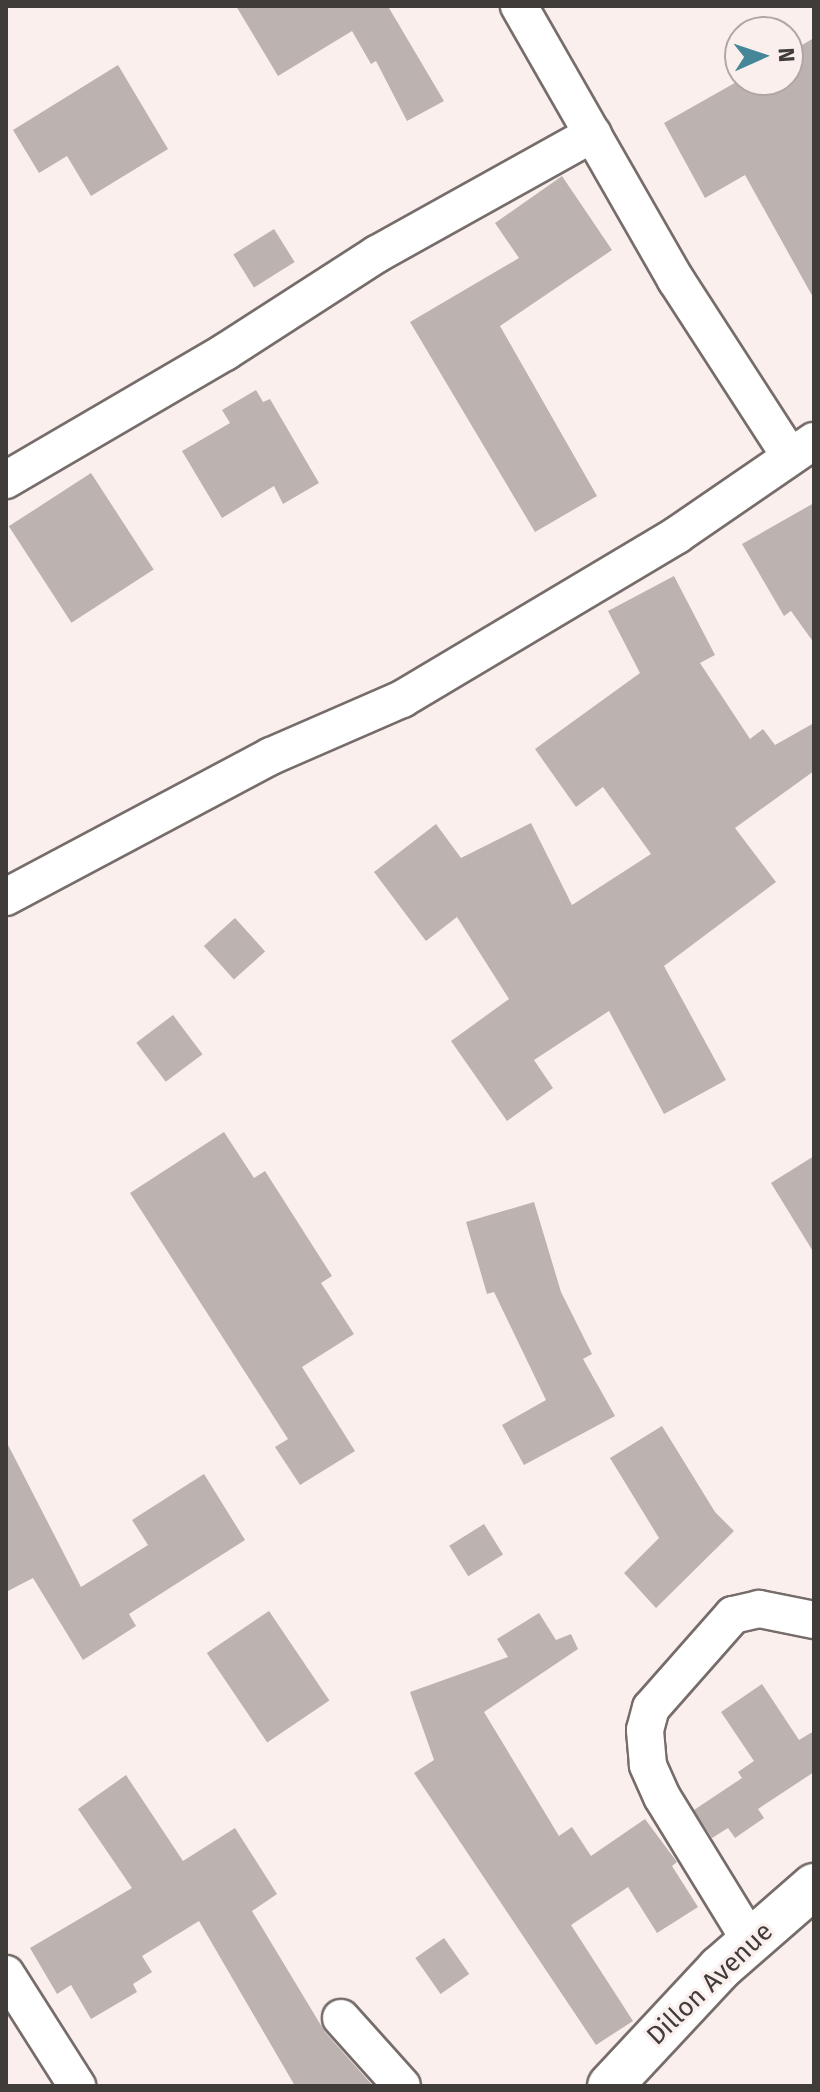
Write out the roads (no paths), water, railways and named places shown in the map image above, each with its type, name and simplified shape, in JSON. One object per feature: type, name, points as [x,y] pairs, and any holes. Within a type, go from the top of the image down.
[{"type":"street","points":[[6,897],[271,756],[402,699],[677,535],[802,448],[676,280],[519,6]]},
{"type":"street","points":[[6,480],[225,352],[377,254],[593,134]]},
{"type":"street","points":[[751,1942],[662,1797],[648,1765],[645,1730],[651,1708],[733,1615],[759,1609],[814,1620]]},
{"type":"street","name":"Dillon Avenue","points":[[610,2086],[751,1942],[814,1886]]},
{"type":"street","points":[[6,1974],[77,2086]]},
{"type":"street","points":[[341,2018],[402,2086]]}]
